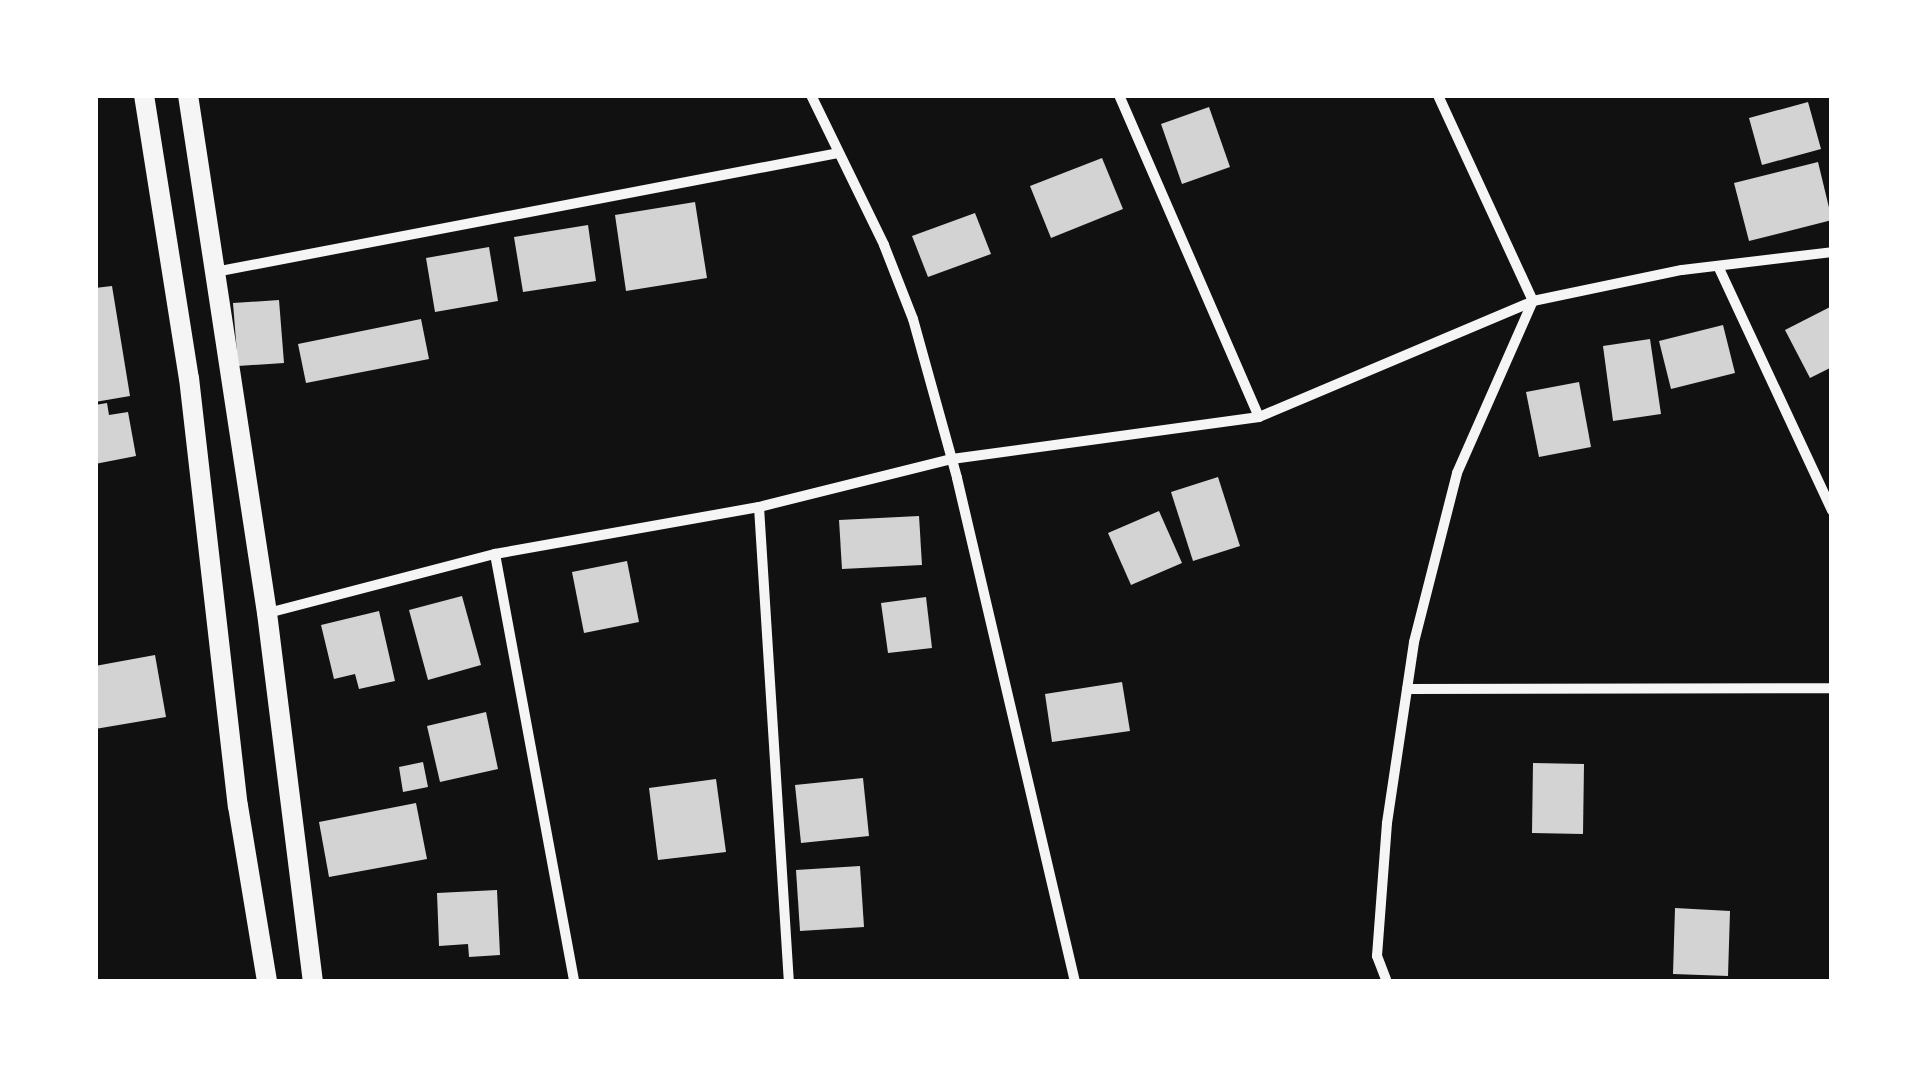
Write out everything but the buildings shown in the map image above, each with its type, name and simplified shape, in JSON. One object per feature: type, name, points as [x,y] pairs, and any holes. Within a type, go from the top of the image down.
[{"type":"main road","points":[[144,95],[189,378],[238,806],[267,982]]},
{"type":"main road","points":[[188,95],[266,613],[313,982]]},
{"type":"street","points":[[811,95],[884,245],[912,318],[952,459],[1075,982]]},
{"type":"street","points":[[1118,95],[1259,417]]},
{"type":"street","points":[[1387,982],[1378,956],[1387,823],[1414,642],[1457,473],[1534,301],[1438,95]]},
{"type":"street","points":[[214,272],[838,153]]},
{"type":"street","points":[[266,613],[496,554],[758,507],[952,459],[1259,417],[1534,301],[1718,266],[1832,252]]},
{"type":"street","points":[[1718,266],[1832,511]]},
{"type":"street","points":[[758,507],[789,982]]},
{"type":"street","points":[[496,554],[574,982]]},
{"type":"street","points":[[1407,689],[1832,688]]}]
